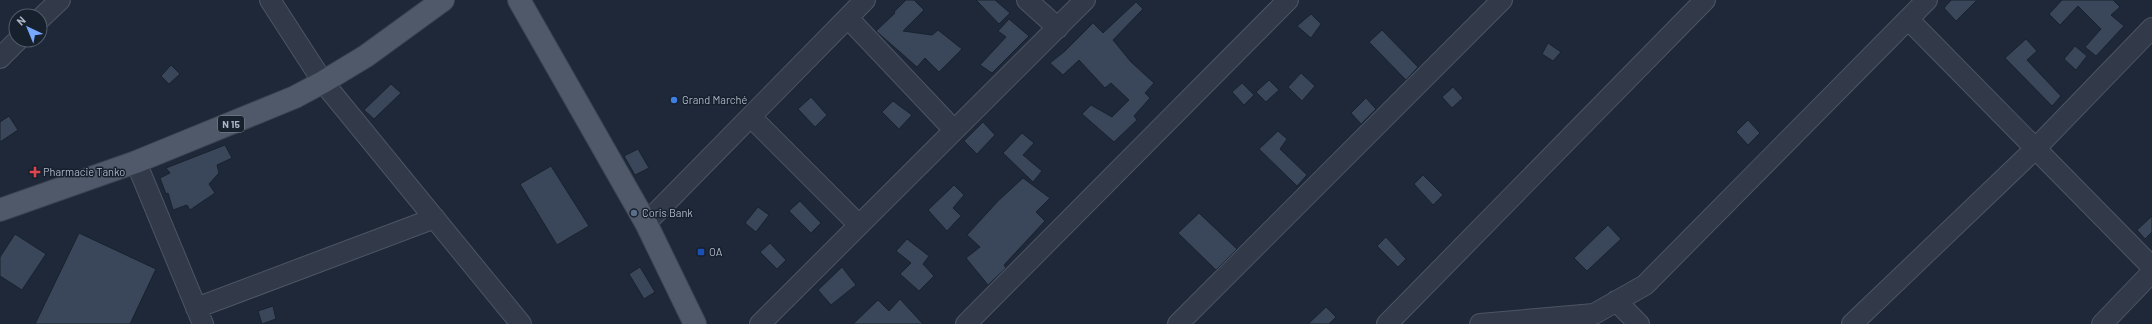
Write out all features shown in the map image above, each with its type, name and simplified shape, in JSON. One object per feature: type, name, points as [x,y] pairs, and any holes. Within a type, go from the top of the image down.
[{"type":"main road","name":"N 15","points":[[0,210],[136,162],[268,109],[324,82],[366,56],[443,0]]},
{"type":"main road","points":[[519,0],[646,223],[695,324]]},
{"type":"street","points":[[48,11],[60,0]]},
{"type":"street","points":[[270,0],[324,82],[521,324]]},
{"type":"street","points":[[646,223],[866,0]]},
{"type":"street","points":[[1026,0],[1058,28]]},
{"type":"street","points":[[760,324],[1085,0]]},
{"type":"street","points":[[966,324],[1288,0]]},
{"type":"street","points":[[1178,324],[1502,0]]},
{"type":"street","points":[[1387,324],[1705,0]]},
{"type":"street","points":[[1480,324],[1594,314],[1645,285],[1926,0]]},
{"type":"street","points":[[848,18],[954,130]]},
{"type":"street","points":[[1908,19],[2152,267]]},
{"type":"street","points":[[1852,324],[2035,148],[2152,28]]},
{"type":"street","points":[[0,58],[10,48]]},
{"type":"street","points":[[751,117],[859,225]]},
{"type":"street","points":[[136,162],[200,316],[435,218]]},
{"type":"street","points":[[2102,324],[2152,272]]},
{"type":"street","points":[[1616,302],[1639,324]]},
{"type":"building","points":[[906,0],[914,0],[924,10],[903,31],[932,35],[938,30],[962,49],[939,72],[925,58],[917,67],[876,31]]},
{"type":"building","points":[[976,0],[995,0],[1010,13],[999,24]]},
{"type":"building","points":[[1951,0],[1977,0],[1956,21],[1944,8]]},
{"type":"building","points":[[2062,0],[2113,0],[2120,7],[2111,15],[2124,26],[2096,56],[2085,47],[2101,29],[2078,6],[2060,25],[2049,14]]},
{"type":"building","points":[[1136,2],[1143,9],[1113,40],[1131,62],[1154,83],[1145,93],[1150,98],[1134,116],[1137,120],[1114,142],[1082,114],[1091,105],[1112,117],[1129,100],[1111,83],[1105,88],[1079,60],[1063,75],[1050,63],[1065,51],[1093,23],[1103,33]]},
{"type":"building","points":[[1311,14],[1321,24],[1311,38],[1297,26]]},
{"type":"building","points":[[1009,19],[1029,36],[992,73],[980,65],[1006,37],[998,31]]},
{"type":"building","points":[[1382,30],[1418,67],[1406,80],[1369,42]]},
{"type":"building","points":[[2026,39],[2037,51],[2027,60],[2061,96],[2052,106],[2005,58]]},
{"type":"building","points":[[1548,43],[1561,52],[1553,61],[1542,54]]},
{"type":"building","points":[[2075,46],[2087,56],[2076,70],[2064,59]]},
{"type":"building","points":[[171,65],[180,74],[169,84],[161,76]]},
{"type":"building","points":[[1301,73],[1315,86],[1302,101],[1288,87]]},
{"type":"building","points":[[1269,80],[1279,90],[1266,102],[1256,92]]},
{"type":"building","points":[[1242,83],[1254,95],[1244,105],[1232,92]]},
{"type":"building","points":[[391,84],[401,93],[374,119],[364,110]]},
{"type":"building","points":[[1453,87],[1463,98],[1452,108],[1442,97]]},
{"type":"building","points":[[811,97],[827,115],[815,127],[798,109]]},
{"type":"building","points":[[1366,98],[1376,109],[1361,124],[1351,113]]},
{"type":"building","points":[[893,101],[912,115],[899,129],[882,112]]},
{"type":"building","points":[[9,116],[18,130],[0,142],[0,122]]},
{"type":"building","points":[[1748,120],[1760,133],[1748,145],[1736,132]]},
{"type":"building","points":[[983,122],[995,135],[977,154],[964,141]]},
{"type":"building","points":[[1278,131],[1287,139],[1280,149],[1307,175],[1297,186],[1259,149]]},
{"type":"building","points":[[1022,133],[1034,143],[1023,155],[1042,171],[1033,182],[1003,153]]},
{"type":"building","points":[[225,145],[232,158],[217,165],[219,173],[209,184],[215,193],[190,210],[187,205],[173,210],[168,193],[166,194],[160,178],[170,173],[166,168]]},
{"type":"building","points":[[638,149],[649,168],[635,175],[624,156]]},
{"type":"building","points":[[551,166],[589,226],[557,245],[520,184]]},
{"type":"building","points":[[1423,175],[1443,195],[1433,205],[1414,184]]},
{"type":"building","points":[[1023,178],[1050,198],[1036,212],[1045,221],[1004,265],[1006,268],[988,285],[966,258],[980,247],[967,235],[998,201]]},
{"type":"building","points":[[954,185],[964,195],[953,208],[961,216],[947,231],[928,210]]},
{"type":"building","points":[[800,201],[821,223],[811,233],[789,211]]},
{"type":"building","points":[[758,207],[769,215],[756,232],[745,223]]},
{"type":"building","points":[[1199,213],[1237,249],[1216,270],[1178,233]]},
{"type":"building","points":[[2152,216],[2152,232],[2145,239],[2137,230]]},
{"type":"building","points":[[1608,225],[1621,239],[1587,271],[1574,258]]},
{"type":"building","points":[[79,233],[156,269],[130,324],[35,324]]},
{"type":"building","points":[[15,234],[46,254],[22,290],[0,276],[0,257]]},
{"type":"building","points":[[1386,237],[1406,259],[1398,267],[1377,246]]},
{"type":"building","points":[[907,239],[929,256],[923,264],[934,276],[919,291],[900,274],[911,263],[896,251]]},
{"type":"building","points":[[770,243],[786,260],[777,269],[760,252]]},
{"type":"building","points":[[640,267],[655,292],[644,299],[629,274]]},
{"type":"building","points":[[842,267],[856,285],[831,305],[818,290]]},
{"type":"building","points":[[900,299],[923,324],[853,324],[878,300],[889,311]]},
{"type":"building","points":[[273,306],[276,319],[262,324],[258,311]]},
{"type":"building","points":[[1326,307],[1336,317],[1329,324],[1308,324]]},
{"type":"place","name":"Grand Marché","points":[[674,100]]},
{"type":"place","name":"Pharmacie Tanko","points":[[35,172]]},
{"type":"place","name":"Coris Bank","points":[[634,213]]},
{"type":"place","name":"OA","points":[[701,252]]}]
